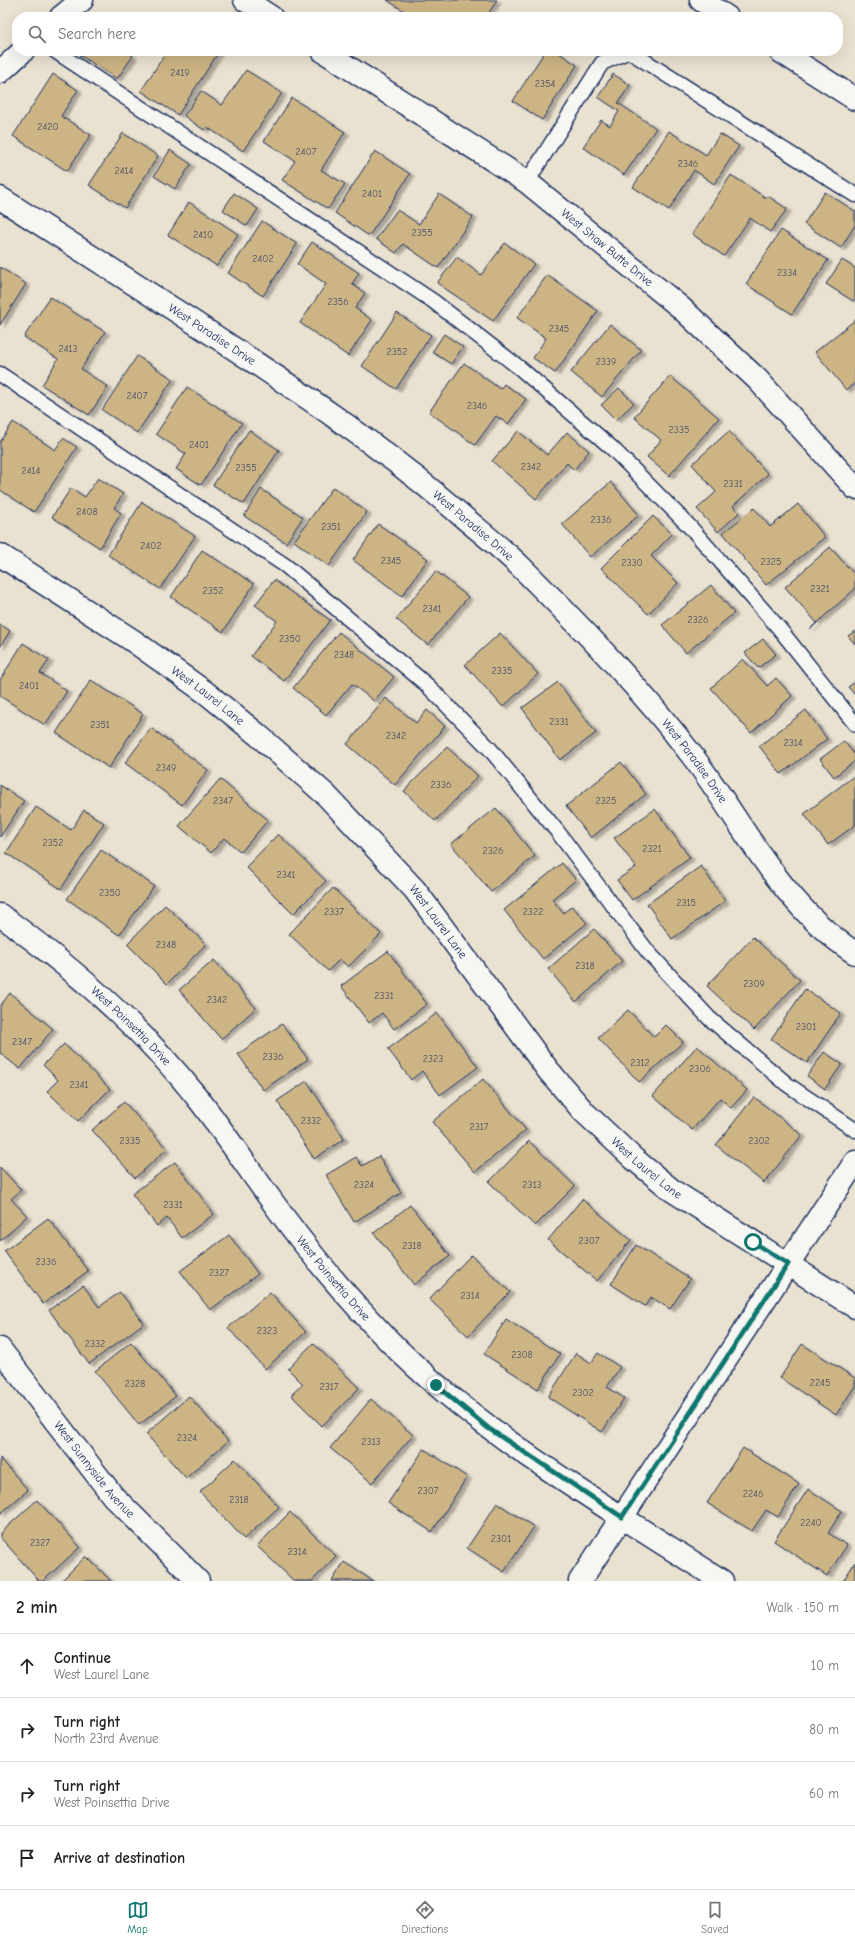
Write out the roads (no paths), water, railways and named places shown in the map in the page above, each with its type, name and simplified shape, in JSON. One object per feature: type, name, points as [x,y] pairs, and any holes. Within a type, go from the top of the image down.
[{"type":"street","points":[[67,12],[82,0]]},
{"type":"street","points":[[701,0],[719,12]]},
{"type":"street","points":[[0,72],[18,56]]},
{"type":"street","name":"West Shaw Butte Drive","points":[[331,56],[527,182],[680,307],[758,380],[855,488]]},
{"type":"street","points":[[788,56],[855,99]]},
{"type":"street","name":"West Paradise Drive","points":[[0,198],[305,394],[377,446],[436,493],[520,566],[599,648],[693,758],[775,876],[805,910],[845,947],[855,953]]},
{"type":"street","name":"West Laurel Lane","points":[[0,555],[132,640],[205,692],[258,735],[326,795],[415,890],[548,1070],[584,1112],[634,1159],[673,1191],[855,1307]]},
{"type":"street","name":"West Poinsettia Drive","points":[[0,915],[40,944],[91,986],[153,1046],[199,1100],[306,1246],[382,1333],[436,1385],[488,1428],[722,1581]]},
{"type":"street","points":[[580,1581],[855,1162]]},
{"type":"street","name":"West Sunnyside Avenue","points":[[0,1349],[114,1496],[198,1581]]},
{"type":"lane","points":[[64,56],[433,301],[521,369],[612,448],[691,528],[778,627],[855,724]]},
{"type":"lane","points":[[527,182],[602,63],[618,56]]},
{"type":"lane","points":[[637,56],[855,194]]},
{"type":"lane","points":[[0,374],[286,566],[427,685],[490,749],[557,831],[648,952],[709,1018],[788,1085],[855,1130]]}]
